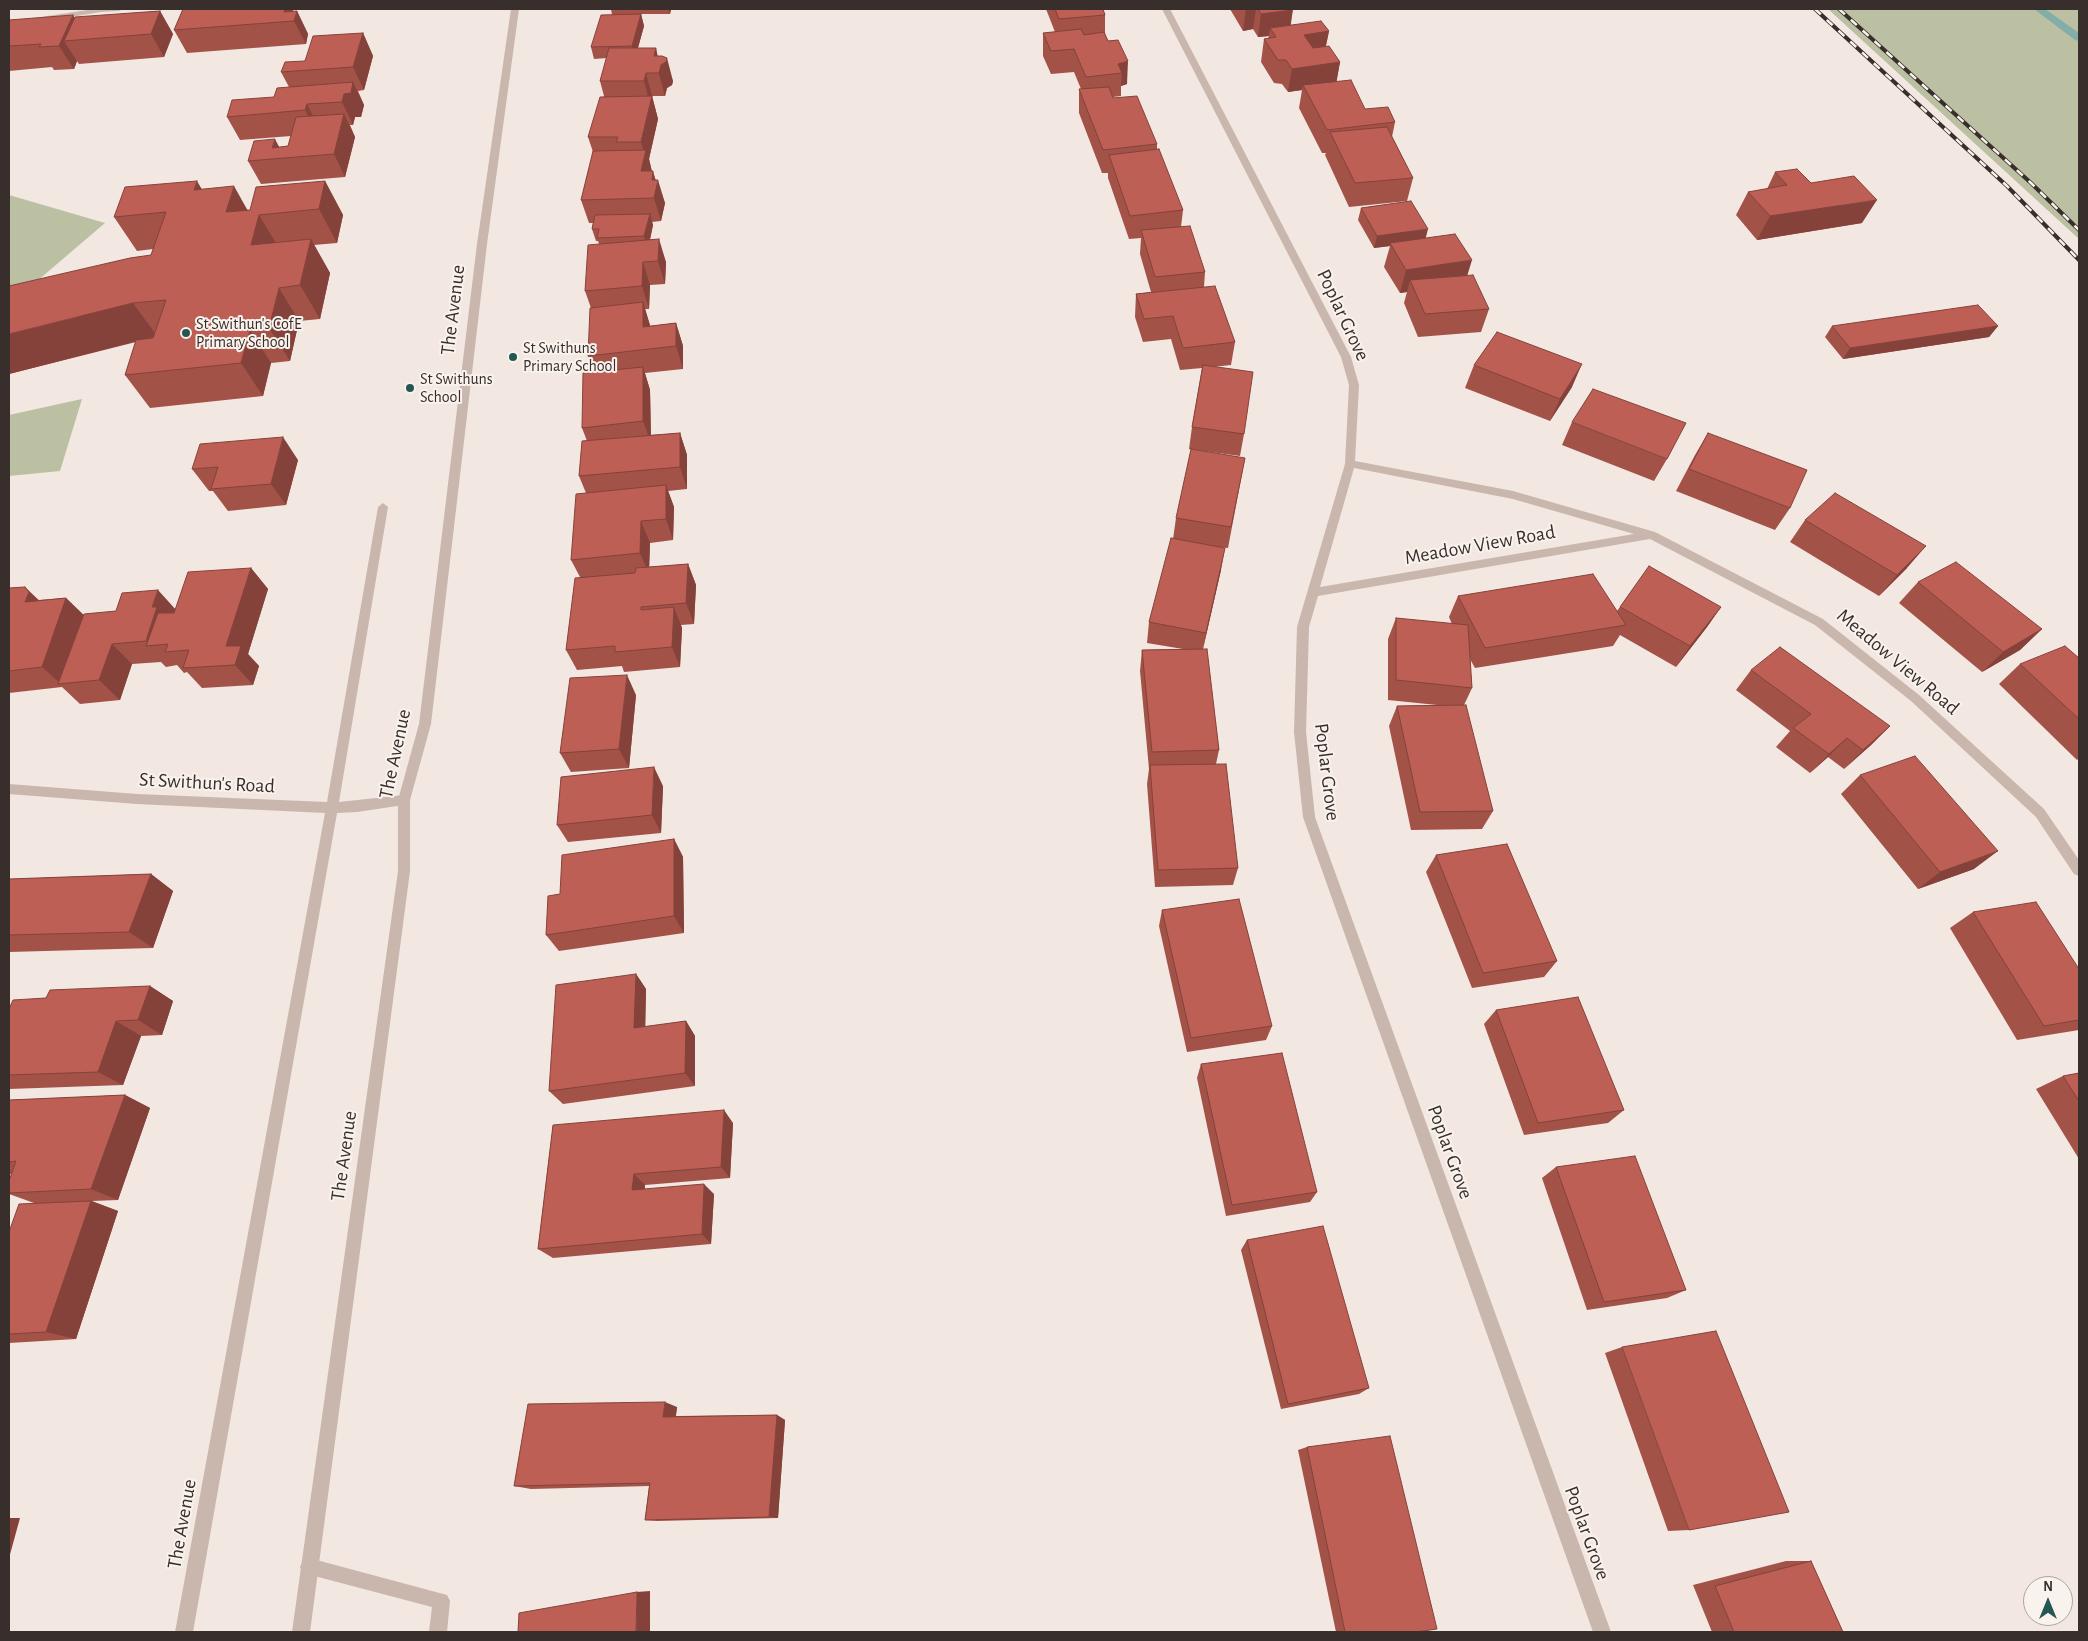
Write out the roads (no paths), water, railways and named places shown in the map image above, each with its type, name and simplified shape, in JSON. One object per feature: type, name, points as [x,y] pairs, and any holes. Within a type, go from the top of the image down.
[{"type":"street","points":[[9,33],[44,19],[102,9],[119,9]]},
{"type":"street","name":"The Avenue","points":[[301,1632],[404,871],[404,800],[425,724],[482,244],[515,9]]},
{"type":"street","name":"Poplar Grove","points":[[1166,9],[1346,357],[1354,385],[1350,464],[1315,592],[1303,628],[1300,732],[1310,817],[1602,1632]]},
{"type":"street","name":"Meadow View Road","points":[[1350,464],[1513,495],[1651,536],[1819,622],[1915,698],[2040,813],[2079,870]]},
{"type":"street","name":"The Avenue","points":[[184,1632],[332,808],[383,507]]},
{"type":"street","name":"Meadow View Road","points":[[1315,592],[1651,536]]},
{"type":"street","name":"St Swithun's Road","points":[[9,789],[137,799],[332,808],[357,807],[404,800]]},
{"type":"street","points":[[309,1567],[441,1601],[438,1632]]},
{"type":"waterway","points":[[2039,9],[2079,38]]},
{"type":"railway","points":[[1815,9],[2007,186],[2079,260]]},
{"type":"railway","points":[[1839,9],[2031,183],[2079,230]]},
{"type":"place","name":"St Swithun's CofE Primary School","points":[[186,333]]},
{"type":"place","name":"St Swithuns Primary School","points":[[513,357]]},
{"type":"place","name":"St Swithuns School","points":[[410,388]]}]
